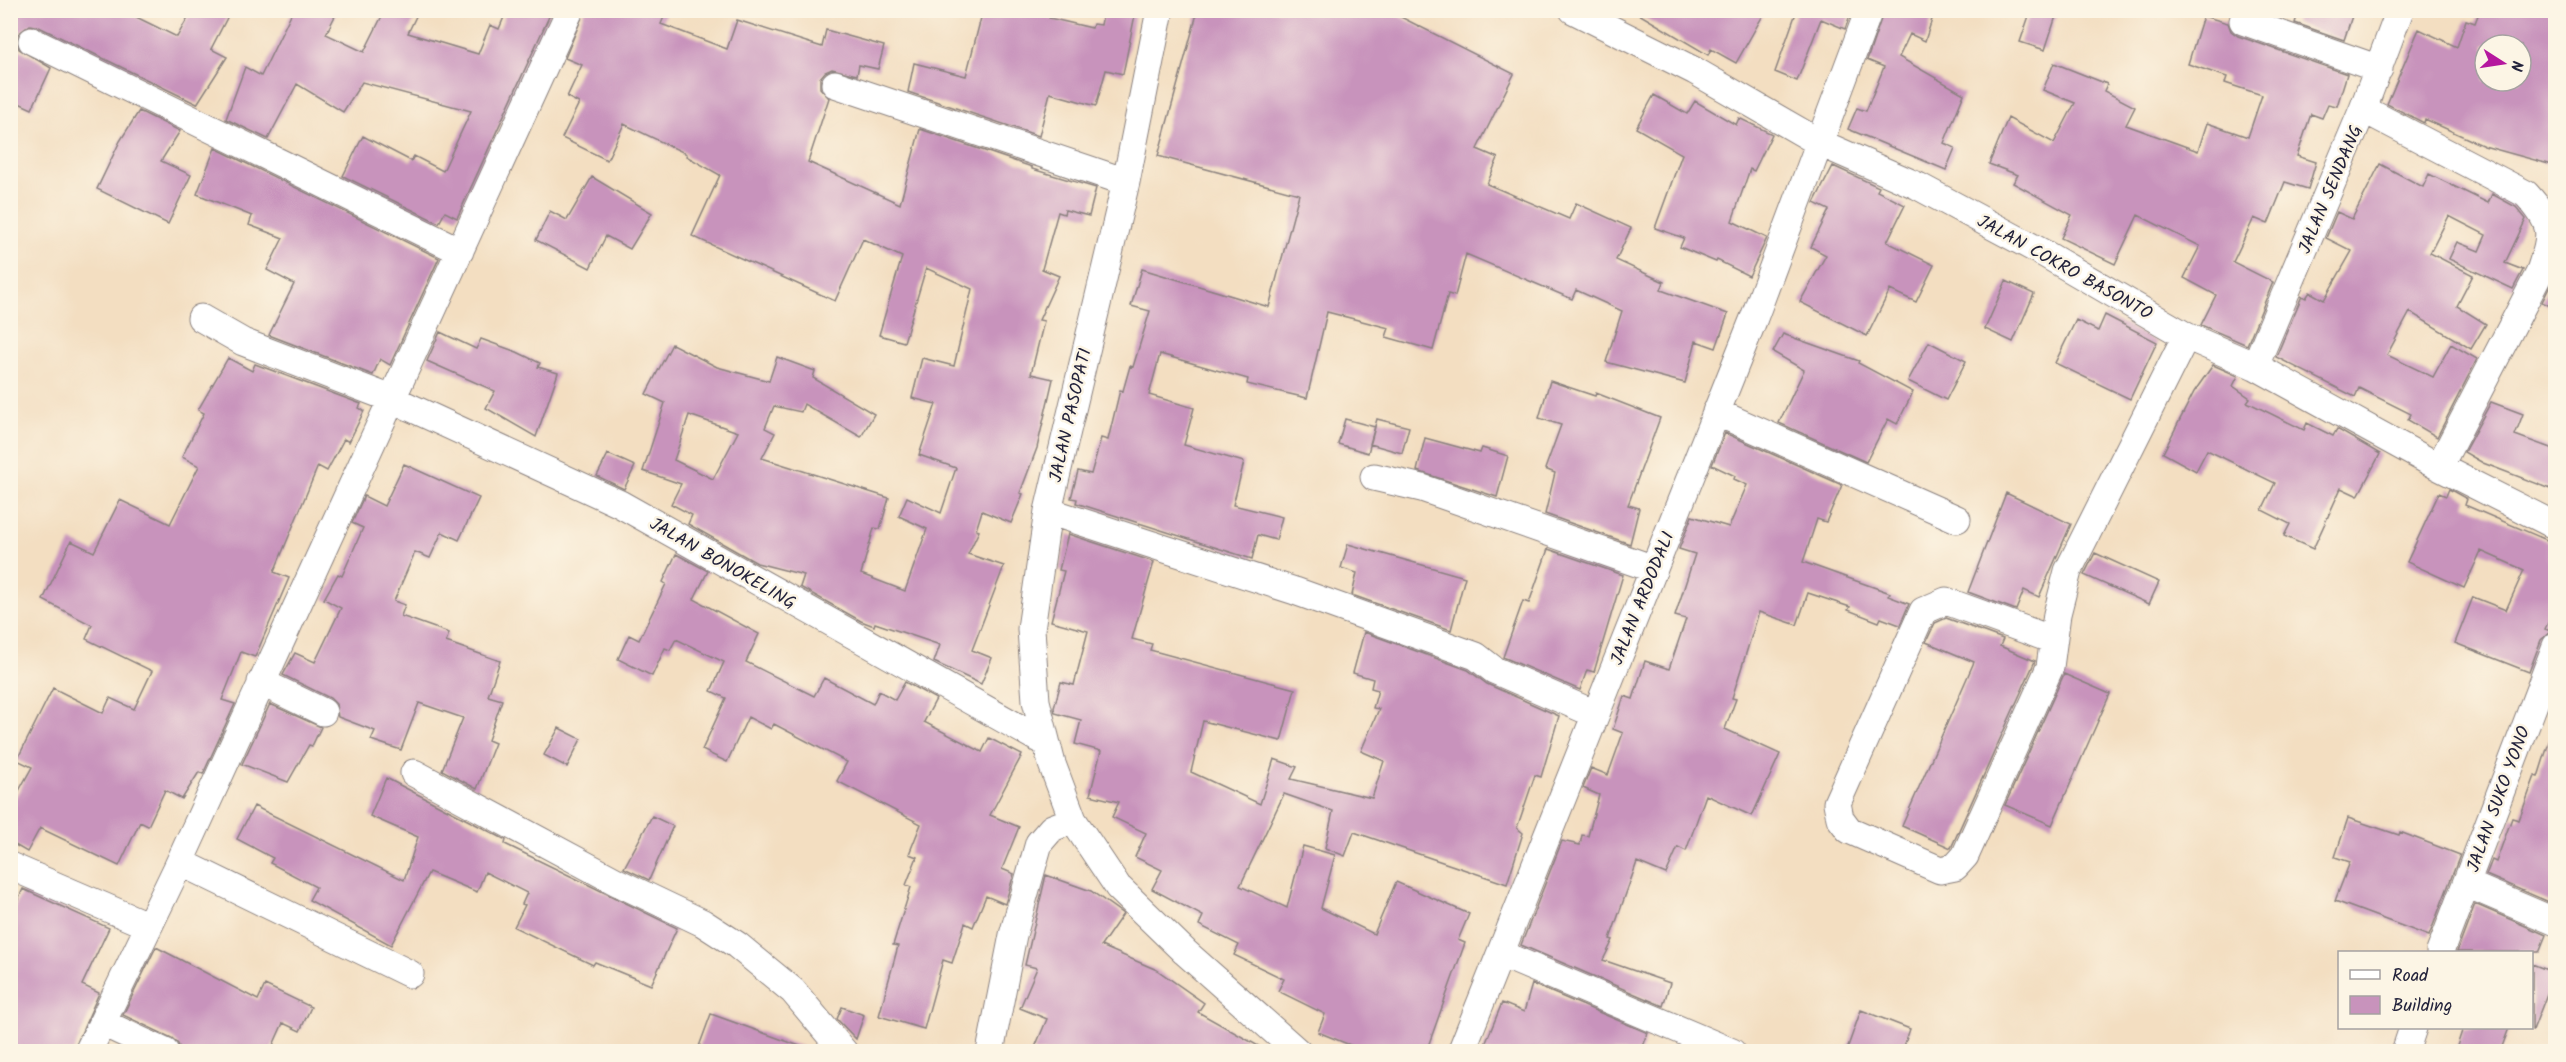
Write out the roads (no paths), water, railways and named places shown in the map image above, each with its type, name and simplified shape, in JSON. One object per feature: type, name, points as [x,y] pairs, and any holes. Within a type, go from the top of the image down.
[{"type":"street","name":"JALAN PASOPATI","points":[[1160,10],[1126,182],[1048,511],[1030,629],[1036,701],[1046,743],[1073,820],[1118,887],[1141,911],[1298,1052]]},
{"type":"street","name":"JALAN COKRO BASONTO","points":[[1573,10],[1695,71],[1820,143],[1918,186],[2044,254],[2186,336],[2255,366],[2439,467],[2556,526]]},
{"type":"street","name":"JALAN ARDODALI","points":[[1461,1052],[1716,412],[1869,10]]},
{"type":"street","name":"JALAN SENDANG","points":[[2255,366],[2363,109],[2400,10]]},
{"type":"street","points":[[88,1052],[180,862],[460,251],[563,13]]},
{"type":"street","points":[[2242,21],[2379,69]]},
{"type":"street","points":[[32,41],[460,251]]},
{"type":"street","points":[[835,84],[1126,182]]},
{"type":"street","points":[[2363,109],[2526,194],[2545,214],[2550,231],[2548,245],[2538,274],[2439,467]]},
{"type":"street","name":"JALAN BONOKELING","points":[[201,318],[243,342],[392,399],[620,504],[1046,743]]},
{"type":"street","points":[[2053,640],[1946,601],[1923,611],[1837,803],[1840,818],[1849,830],[1940,870],[1955,867],[1976,837],[2050,667],[2056,614],[2068,570],[2186,336]]},
{"type":"street","points":[[1716,412],[1957,519]]},
{"type":"street","points":[[1374,477],[1422,488],[1654,569]]},
{"type":"street","points":[[1048,511],[1295,591],[1476,656],[1494,670],[1595,714]]},
{"type":"street","name":"JALAN SUKO YONO","points":[[2440,951],[2556,646]]},
{"type":"street","points":[[261,682],[322,712]]},
{"type":"street","points":[[414,773],[617,882],[702,923],[737,945],[793,991],[844,1052]]},
{"type":"street","points":[[990,1052],[1013,935],[1039,843],[1052,828],[1073,820]]},
{"type":"street","points":[[180,862],[410,974]]},
{"type":"street","points":[[10,866],[149,926]]},
{"type":"street","points":[[2467,884],[2556,922]]},
{"type":"street","points":[[1501,954],[1732,1052]]},
{"type":"street","points":[[103,1023],[165,1052]]},
{"type":"street","points":[[2405,1052],[2414,1029]]}]
